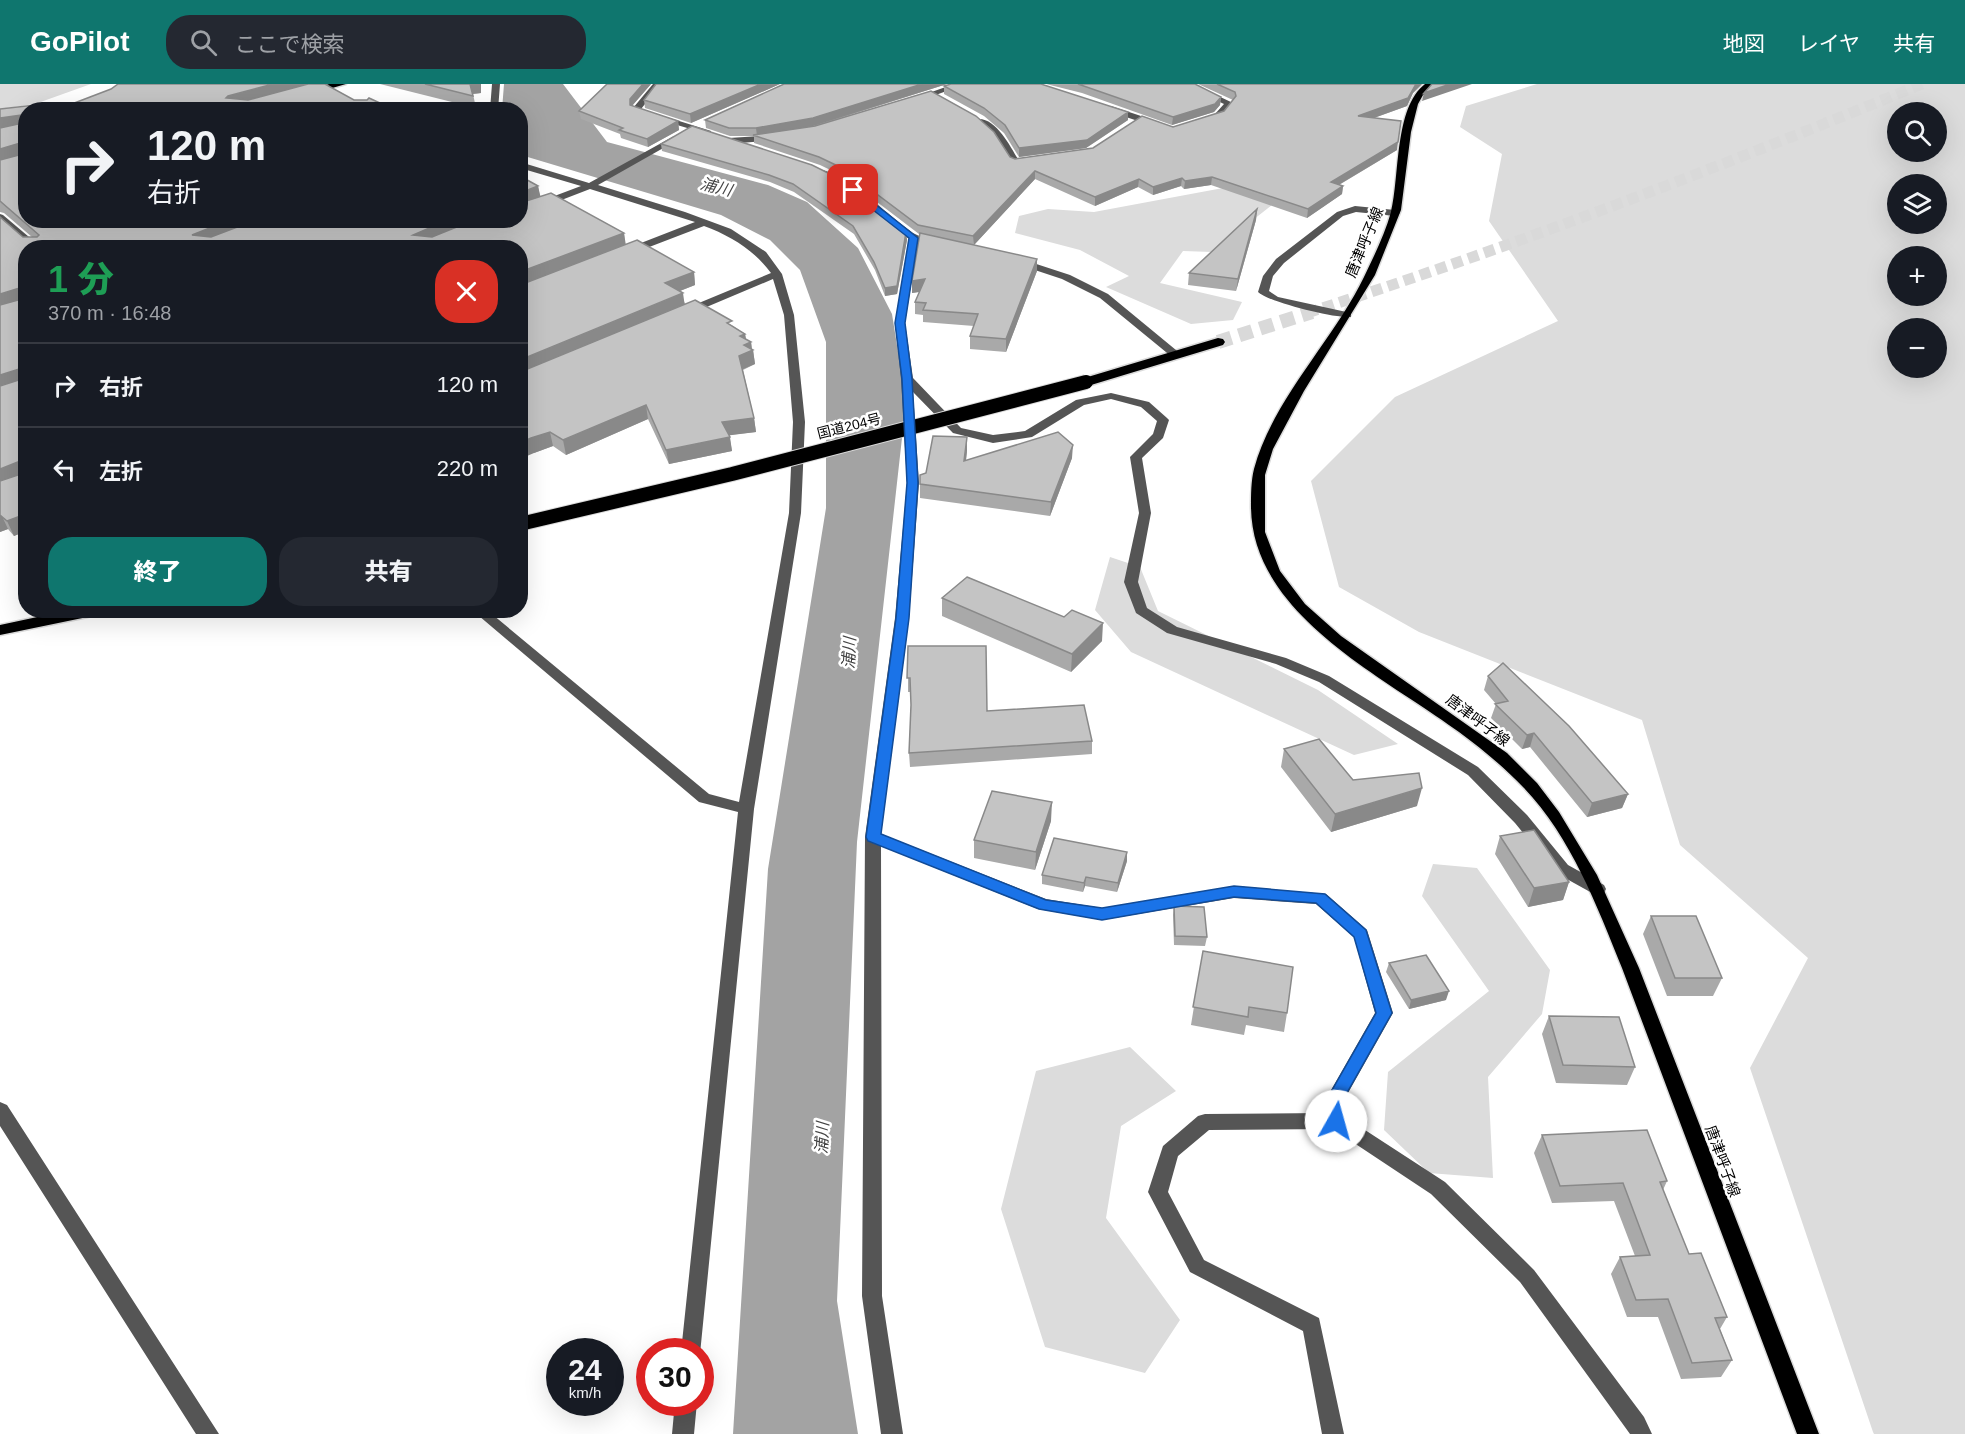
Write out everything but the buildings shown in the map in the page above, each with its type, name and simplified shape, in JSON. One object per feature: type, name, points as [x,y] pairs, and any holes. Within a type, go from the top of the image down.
[{"type":"highway","points":[[301,94],[319,86],[341,84]]},
{"type":"highway","name":"国道204号","points":[[528,522],[732,474],[1086,382],[1218,342]]},
{"type":"highway","points":[[0,630],[59,618]]},
{"type":"main road","name":"唐津呼子線","points":[[1431,84],[1419,94],[1409,114],[1395,213],[1369,278],[1281,422],[1259,472],[1259,532],[1270,564],[1287,594],[1304,612],[1346,646],[1493,749],[1528,782],[1561,824],[1598,889],[1693,1128],[1777,1358],[1808,1434]]},
{"type":"street","points":[[495,102],[496,84]]},
{"type":"street","points":[[657,84],[636,110],[747,148]]},
{"type":"street","points":[[911,100],[962,84]]},
{"type":"street","points":[[1186,84],[1229,102],[1218,116],[1191,124]]},
{"type":"street","points":[[319,86],[340,97]]},
{"type":"street","points":[[932,94],[941,99]]},
{"type":"street","points":[[1099,104],[1136,122],[1161,126]]},
{"type":"street","points":[[970,115],[1000,137],[1015,162],[1036,159]]},
{"type":"street","points":[[528,210],[588,187],[707,120]]},
{"type":"street","points":[[729,141],[785,136]]},
{"type":"street","points":[[528,168],[728,231],[762,254],[777,274],[789,315],[799,422],[795,513],[746,809],[692,1338]]},
{"type":"street","points":[[816,169],[839,180],[914,238],[946,244]]},
{"type":"street","points":[[1347,315],[1275,299],[1263,292],[1268,276],[1280,261],[1340,214],[1355,209],[1395,213]]},
{"type":"street","points":[[0,217],[27,240]]},
{"type":"street","points":[[618,255],[705,222]]},
{"type":"street","points":[[892,1434],[872,1296],[873,837],[902,618],[913,483],[907,379],[900,323],[914,238]]},
{"type":"street","points":[[999,255],[1066,277],[1104,296],[1176,355]]},
{"type":"street","points":[[670,319],[777,274]]},
{"type":"street","points":[[907,379],[957,431],[993,439],[1028,434],[1080,402],[1111,396],[1144,404],[1163,420],[1159,435],[1136,457],[1144,513],[1131,582],[1141,610],[1172,630],[1281,661],[1324,679],[1473,771],[1521,819],[1563,869],[1598,889]]},
{"type":"street","points":[[488,618],[705,798],[746,809]]},
{"type":"street","points":[[873,837],[1044,905],[1102,914],[1234,892],[1320,898],[1361,934],[1384,1013],[1335,1099],[1336,1121]]},
{"type":"street","points":[[0,1110],[208,1434]]},
{"type":"street","points":[[1333,1434],[1312,1325],[1197,1266],[1158,1192],[1170,1152],[1205,1122],[1336,1121],[1438,1188],[1527,1276],[1641,1434]]},
{"type":"street","points":[[683,1434],[685,1416]]},
{"type":"shaded area","points":[[0,84],[91,84],[41,102],[18,102],[18,106],[0,109]]},
{"type":"shaded area","points":[[1537,84],[1965,84],[1965,1434],[1874,1434],[1873,1432],[1750,1068],[1808,958],[1680,845],[1642,720],[1419,632],[1339,587],[1311,481],[1395,397],[1558,321],[1489,221],[1502,154],[1460,127],[1466,106]]},
{"type":"shaded area","points":[[1266,180],[1291,190],[1212,252],[1183,251],[1160,283],[1242,302],[1233,320],[1191,324],[1106,287],[1129,276],[1080,250],[1015,233],[1019,216],[1048,209],[1094,212]]},
{"type":"shaded area","points":[[1110,557],[1140,567],[1158,611],[1318,690],[1398,744],[1354,755],[1131,652],[1095,610]]},
{"type":"shaded area","points":[[1433,864],[1477,868],[1550,970],[1542,1014],[1488,1077],[1493,1178],[1429,1173],[1384,1130],[1388,1072],[1489,991],[1422,896]]},
{"type":"shaded area","points":[[1130,1047],[1176,1091],[1121,1126],[1106,1218],[1180,1320],[1145,1373],[1045,1347],[1001,1209],[1036,1071]]},
{"type":"water","name":"浦川","points":[[504,84],[563,84],[607,142],[768,185],[807,202],[858,248],[892,314],[906,402],[857,842],[837,1301],[858,1434],[733,1434],[768,869],[826,508],[826,342],[800,270],[770,240],[721,215],[528,157],[528,102],[503,102]]},
{"type":"tunnel","points":[[1307,313],[1462,261],[1617,204],[1922,84]]},
{"type":"tunnel","points":[[1218,342],[1312,312]]},
{"type":"route","points":[[853,190],[914,238],[900,323],[907,379],[913,483],[902,618],[873,837],[1044,905],[1102,914],[1234,892],[1320,898],[1361,934],[1384,1013],[1335,1099],[1336,1121]]}]
